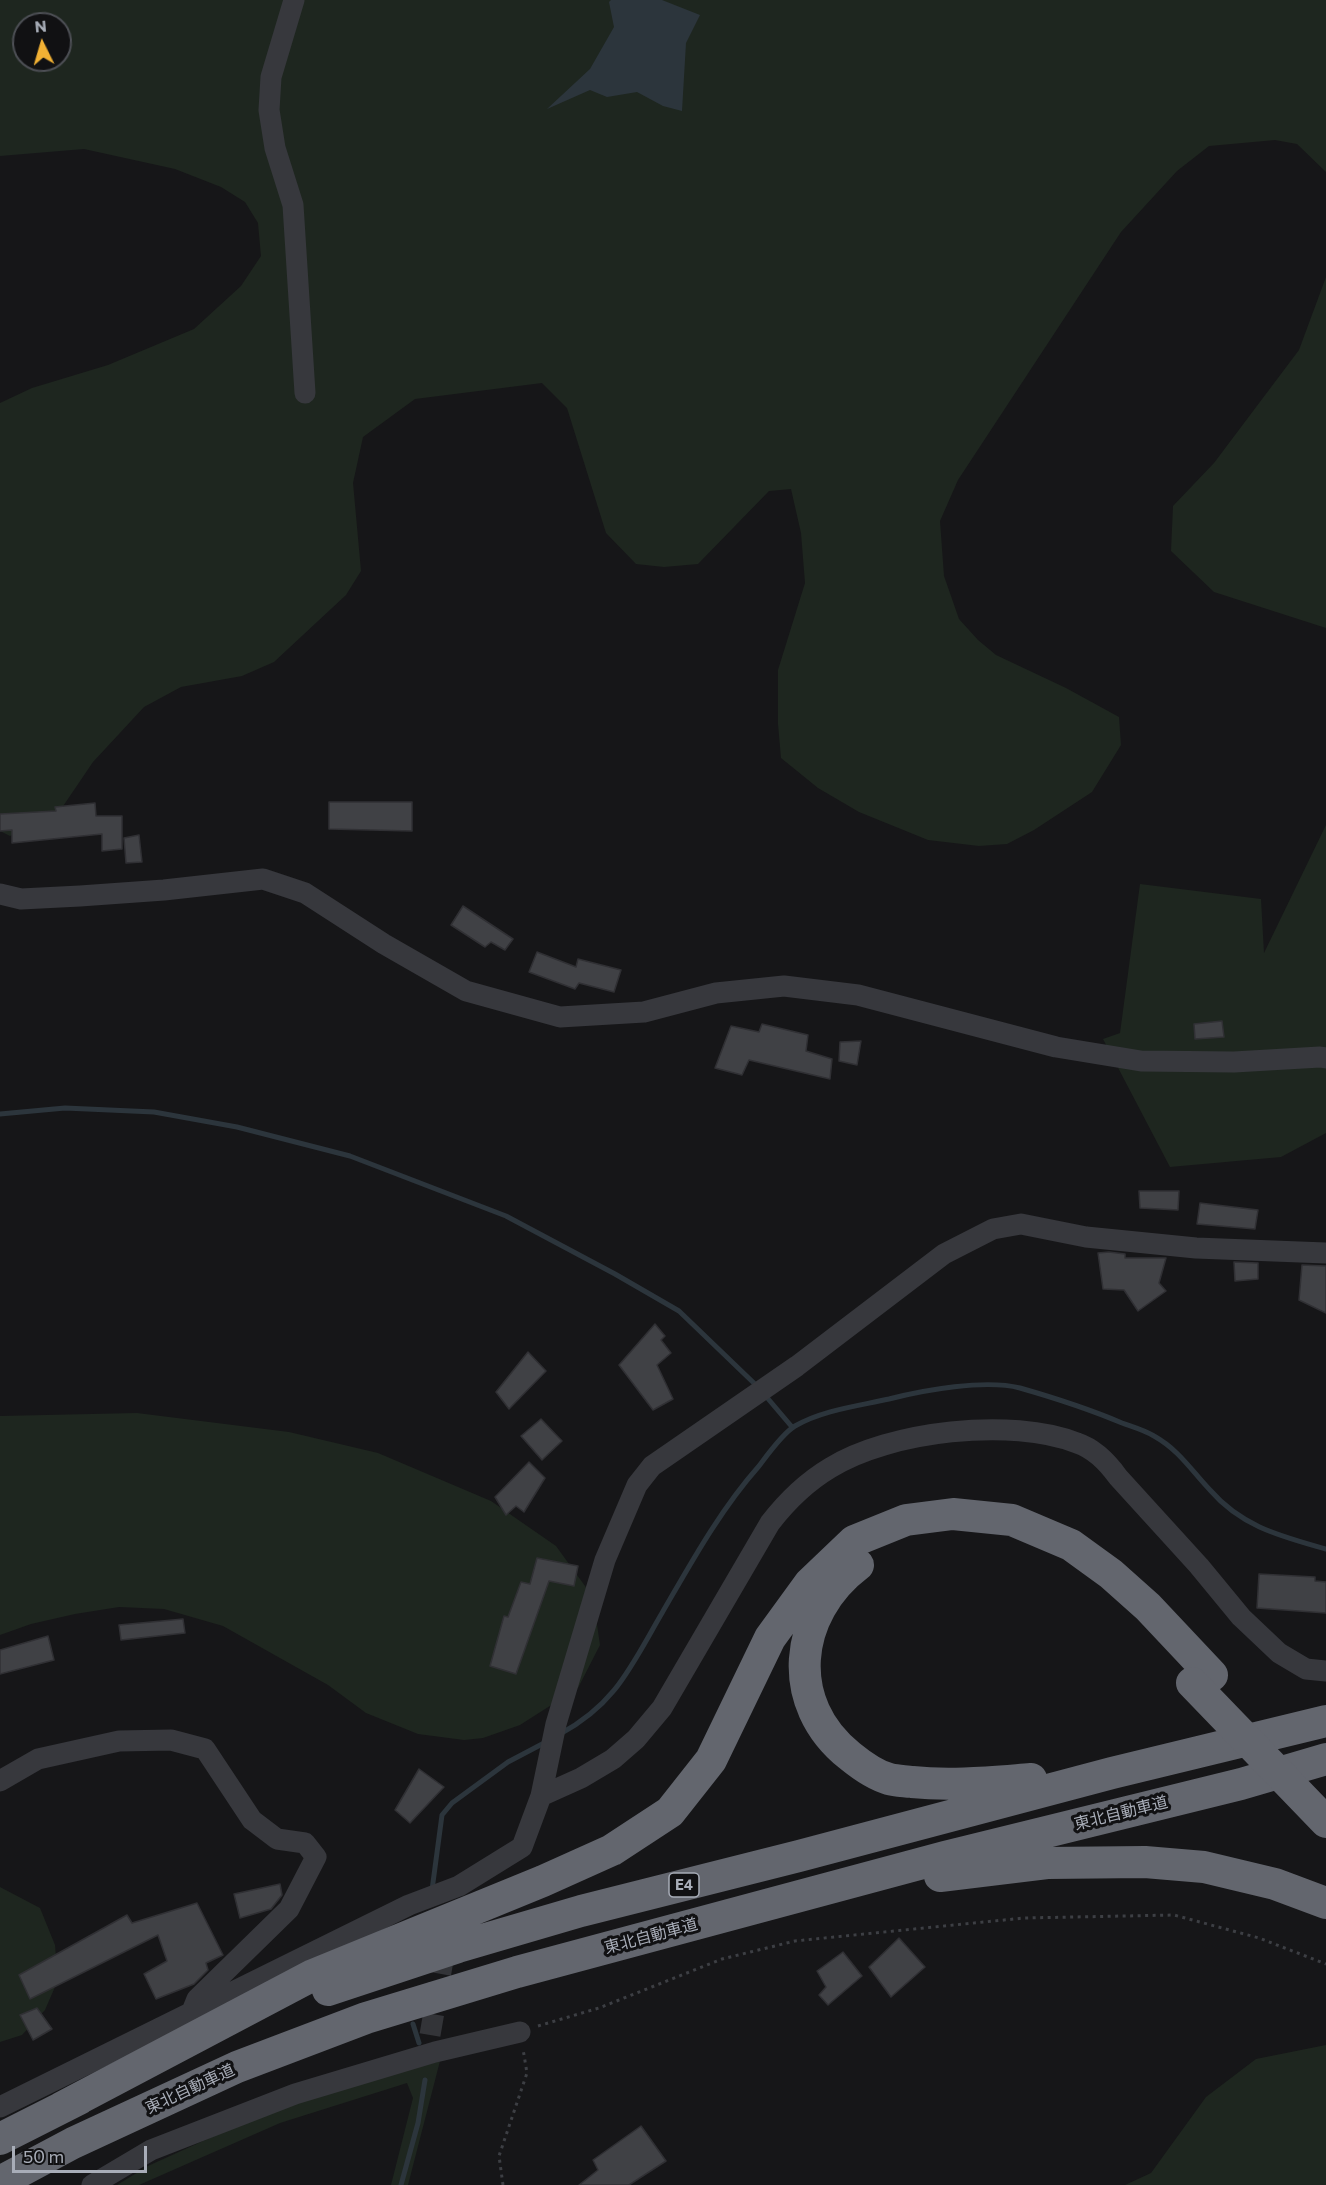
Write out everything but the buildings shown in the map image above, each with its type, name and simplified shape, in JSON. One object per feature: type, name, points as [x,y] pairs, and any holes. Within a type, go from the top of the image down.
[{"type":"highway","points":[[61,2108],[313,1975],[543,1881],[612,1850],[670,1812],[711,1760],[770,1638],[810,1583],[854,1541],[906,1520],[953,1514],[1012,1520],[1071,1545],[1112,1574],[1148,1607],[1202,1679],[1326,1822]]},
{"type":"highway","points":[[1112,1773],[940,1784],[889,1779],[861,1766],[835,1745],[818,1722],[808,1695],[804,1662],[807,1635],[817,1612],[833,1589],[852,1570],[892,1545],[940,1534],[967,1533],[1018,1542],[1037,1550],[1078,1574],[1202,1679],[1326,1794]]},
{"type":"highway","name":"E4","points":[[0,2139],[204,2039],[343,1984],[447,1950],[581,1911],[1112,1773],[1326,1721]]},
{"type":"highway","name":"東北自動車道","points":[[0,2182],[73,2143],[226,2071],[366,2018],[517,1972],[726,1915],[945,1857],[1242,1784],[1326,1759]]},
{"type":"highway","points":[[726,1915],[948,1874],[1047,1863],[1145,1862],[1204,1867],[1275,1884],[1326,1903]]},
{"type":"street","points":[[294,0],[271,77],[269,110],[275,148],[293,205],[305,393]]},
{"type":"street","points":[[0,894],[21,899],[80,897],[262,879],[305,893],[384,944],[466,991],[560,1017],[644,1012],[716,993],[784,986],[858,995],[1056,1047],[1141,1061],[1234,1062],[1326,1058]]},
{"type":"street","points":[[0,2106],[418,1902],[451,1896],[522,1847],[541,1796],[556,1724],[605,1560],[637,1485],[652,1466],[742,1406],[944,1254],[993,1229],[1021,1224],[1086,1237],[1174,1246],[1326,1253]]},
{"type":"street","points":[[541,1796],[587,1775],[636,1739],[662,1708],[770,1523],[786,1502],[802,1487],[830,1468],[854,1456],[941,1433],[981,1429],[1016,1429],[1078,1443],[1095,1453],[1107,1462],[1241,1617],[1279,1653],[1306,1669],[1326,1671]]},
{"type":"street","points":[[0,1781],[38,1759],[119,1741],[171,1740],[205,1749],[252,1820],[277,1839],[305,1843],[316,1857],[289,1909],[197,1999],[192,2012]]},
{"type":"street","points":[[92,2185],[151,2150],[432,2044],[520,2032]]},
{"type":"path","points":[[503,2185],[499,2156],[527,2073],[520,2032],[599,2008],[722,1959],[795,1941],[1024,1918],[1174,1915],[1259,1938],[1326,1964]]},
{"type":"shaded area","points":[[0,0],[1326,0],[1326,172],[1297,144],[1275,140],[1209,146],[1177,171],[1121,232],[958,480],[940,521],[944,576],[959,619],[978,640],[996,655],[1066,688],[1119,717],[1121,745],[1092,792],[1034,830],[1007,844],[979,846],[928,840],[859,812],[818,788],[781,758],[778,724],[778,670],[805,583],[801,533],[791,489],[769,491],[698,564],[664,567],[636,564],[606,533],[567,408],[542,383],[415,399],[363,437],[353,483],[361,571],[346,595],[274,662],[242,676],[181,687],[144,707],[93,762],[53,821],[10,836],[0,831],[0,403],[32,388],[108,365],[194,329],[241,286],[261,256],[258,223],[245,202],[221,187],[175,169],[84,149],[0,156]]},
{"type":"shaded area","points":[[611,0],[662,0],[700,15],[686,43],[682,111],[663,106],[637,92],[607,97],[590,90],[547,109],[590,69],[614,27],[609,2]]},
{"type":"shaded area","points":[[1326,277],[1326,628],[1214,592],[1171,551],[1173,506],[1214,463],[1299,350]]},
{"type":"shaded area","points":[[1326,825],[1326,1133],[1281,1157],[1170,1167],[1103,1039],[1120,1033],[1140,884],[1261,899],[1264,953]]},
{"type":"shaded area","points":[[137,1413],[289,1432],[378,1453],[491,1501],[556,1546],[593,1597],[600,1645],[578,1688],[520,1725],[483,1738],[464,1740],[418,1734],[366,1713],[328,1685],[223,1626],[164,1609],[119,1607],[31,1624],[0,1635],[0,1416]]},
{"type":"shaded area","points":[[0,1887],[40,1908],[55,1945],[58,1980],[45,2010],[22,2035],[0,2042]]},
{"type":"shaded area","points":[[1326,2045],[1326,2185],[1125,2185],[1151,2173],[1206,2097],[1256,2059]]},
{"type":"shaded area","points":[[440,2061],[408,2185],[391,2185],[413,2098],[407,2083],[280,2123],[139,2185],[117,2185],[148,2166],[258,2116],[310,2096]]},
{"type":"waterway","points":[[0,1114],[65,1108],[154,1112],[237,1127],[350,1156],[506,1216],[615,1274],[679,1311],[758,1387]]},
{"type":"waterway","points":[[560,1734],[595,1710],[609,1697],[631,1667],[719,1519],[776,1444],[795,1426],[841,1409],[954,1387],[990,1385],[1020,1388],[1084,1408],[1150,1434],[1178,1454],[1222,1503],[1235,1513],[1263,1529],[1326,1549]]},
{"type":"waterway","points":[[764,1394],[792,1427]]},
{"type":"waterway","points":[[432,1890],[442,1815],[452,1803],[508,1762],[546,1742]]},
{"type":"waterway","points":[[413,2024],[419,2043]]},
{"type":"waterway","points":[[401,2185],[418,2123],[425,2080]]},
{"type":"tunnel","points":[[430,2035],[446,1943]]}]
